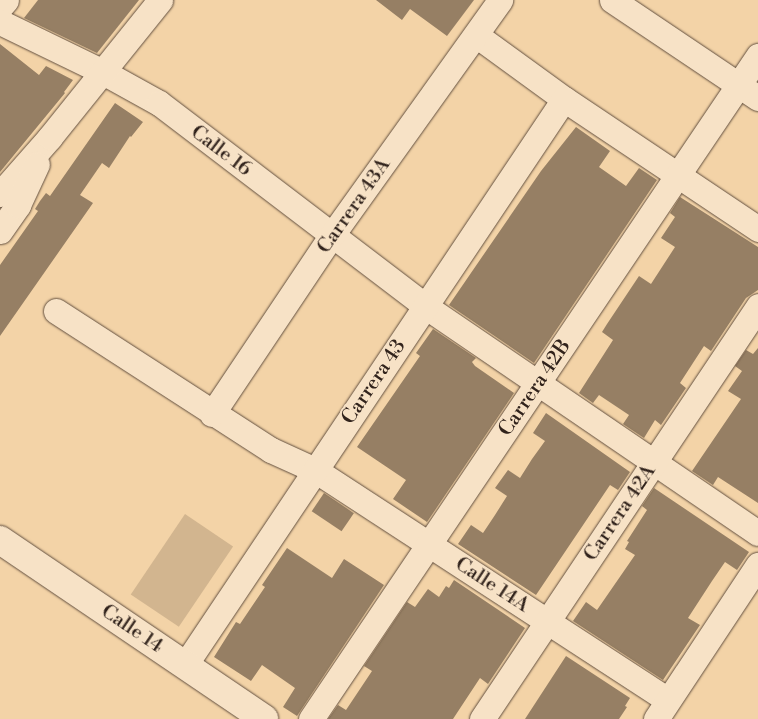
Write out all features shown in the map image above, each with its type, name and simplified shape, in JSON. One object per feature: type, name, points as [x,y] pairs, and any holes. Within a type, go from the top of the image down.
[{"type":"street","points":[[0,7],[6,0]]},
{"type":"street","points":[[0,194],[50,137],[160,0]]},
{"type":"street","name":"Carrera 43A","points":[[212,414],[332,235],[500,0]]},
{"type":"street","points":[[612,0],[748,92]]},
{"type":"street","name":"Calle 16","points":[[0,22],[103,72],[159,103],[425,306],[758,533]]},
{"type":"street","points":[[476,35],[564,99],[679,174],[758,229]]},
{"type":"street","name":"Carrera 42B","points":[[311,719],[679,174],[748,92],[758,56]]},
{"type":"street","name":"Carrera 43","points":[[184,665],[564,99]]},
{"type":"street","points":[[0,231],[18,205],[50,137]]},
{"type":"street","name":"Carrera 42A","points":[[482,719],[758,306]]},
{"type":"street","name":"Calle 14A","points":[[56,311],[212,414],[271,450],[316,470],[546,621],[662,710]]},
{"type":"street","name":"Calle 14","points":[[0,540],[264,719]]},
{"type":"street","points":[[662,710],[758,565]]},
{"type":"shaded area","points":[[185,514],[233,546],[179,627],[131,594]]},
{"type":"building","points":[[38,0],[139,0],[97,53],[24,18]]},
{"type":"building","points":[[376,0],[474,0],[447,36],[410,9],[402,20]]},
{"type":"building","points":[[0,44],[39,75],[46,66],[73,80],[65,93],[0,172]]},
{"type":"building","points":[[115,103],[143,122],[130,136],[109,168],[102,163],[80,195],[93,203],[0,336],[0,265],[38,211],[35,209],[40,201],[46,193],[50,196]]},
{"type":"building","points":[[576,127],[610,151],[599,167],[626,186],[639,168],[657,180],[534,363],[449,305],[541,171]]},
{"type":"building","points":[[680,197],[758,247],[758,290],[746,298],[711,351],[704,346],[680,383],[686,388],[661,425],[655,420],[644,438],[623,424],[629,415],[599,395],[593,403],[579,393],[613,340],[602,332],[607,324],[639,276],[651,284],[675,247],[661,238],[675,217],[670,213]]},
{"type":"building","points":[[433,329],[476,358],[472,362],[475,366],[514,393],[427,522],[393,499],[406,480],[357,447],[420,356],[416,353]]},
{"type":"building","points":[[758,348],[758,503],[718,477],[713,485],[692,471],[741,399],[728,391],[742,371],[735,366],[746,350],[753,354]]},
{"type":"building","points":[[546,413],[630,472],[618,490],[610,485],[536,595],[458,544],[471,525],[483,533],[507,496],[495,488],[508,470],[520,478],[545,441],[533,433]]},
{"type":"building","points":[[654,488],[749,552],[737,570],[725,562],[712,581],[688,618],[700,625],[663,680],[573,621],[586,602],[597,610],[635,555],[625,549],[629,542],[627,541],[647,510],[642,506]]},
{"type":"building","points":[[324,493],[354,513],[342,531],[312,511]]},
{"type":"building","points":[[287,548],[332,578],[344,559],[384,585],[297,716],[283,707],[295,688],[262,665],[251,681],[214,657],[236,622],[240,624],[265,587],[262,585]]},
{"type":"building","points":[[454,580],[525,628],[488,684],[480,678],[453,719],[328,719],[338,705],[346,710],[372,671],[364,666],[407,602],[415,607],[428,589],[439,597],[446,586],[449,588]]},
{"type":"building","points":[[566,656],[630,698],[625,706],[627,707],[619,719],[525,719]]}]
